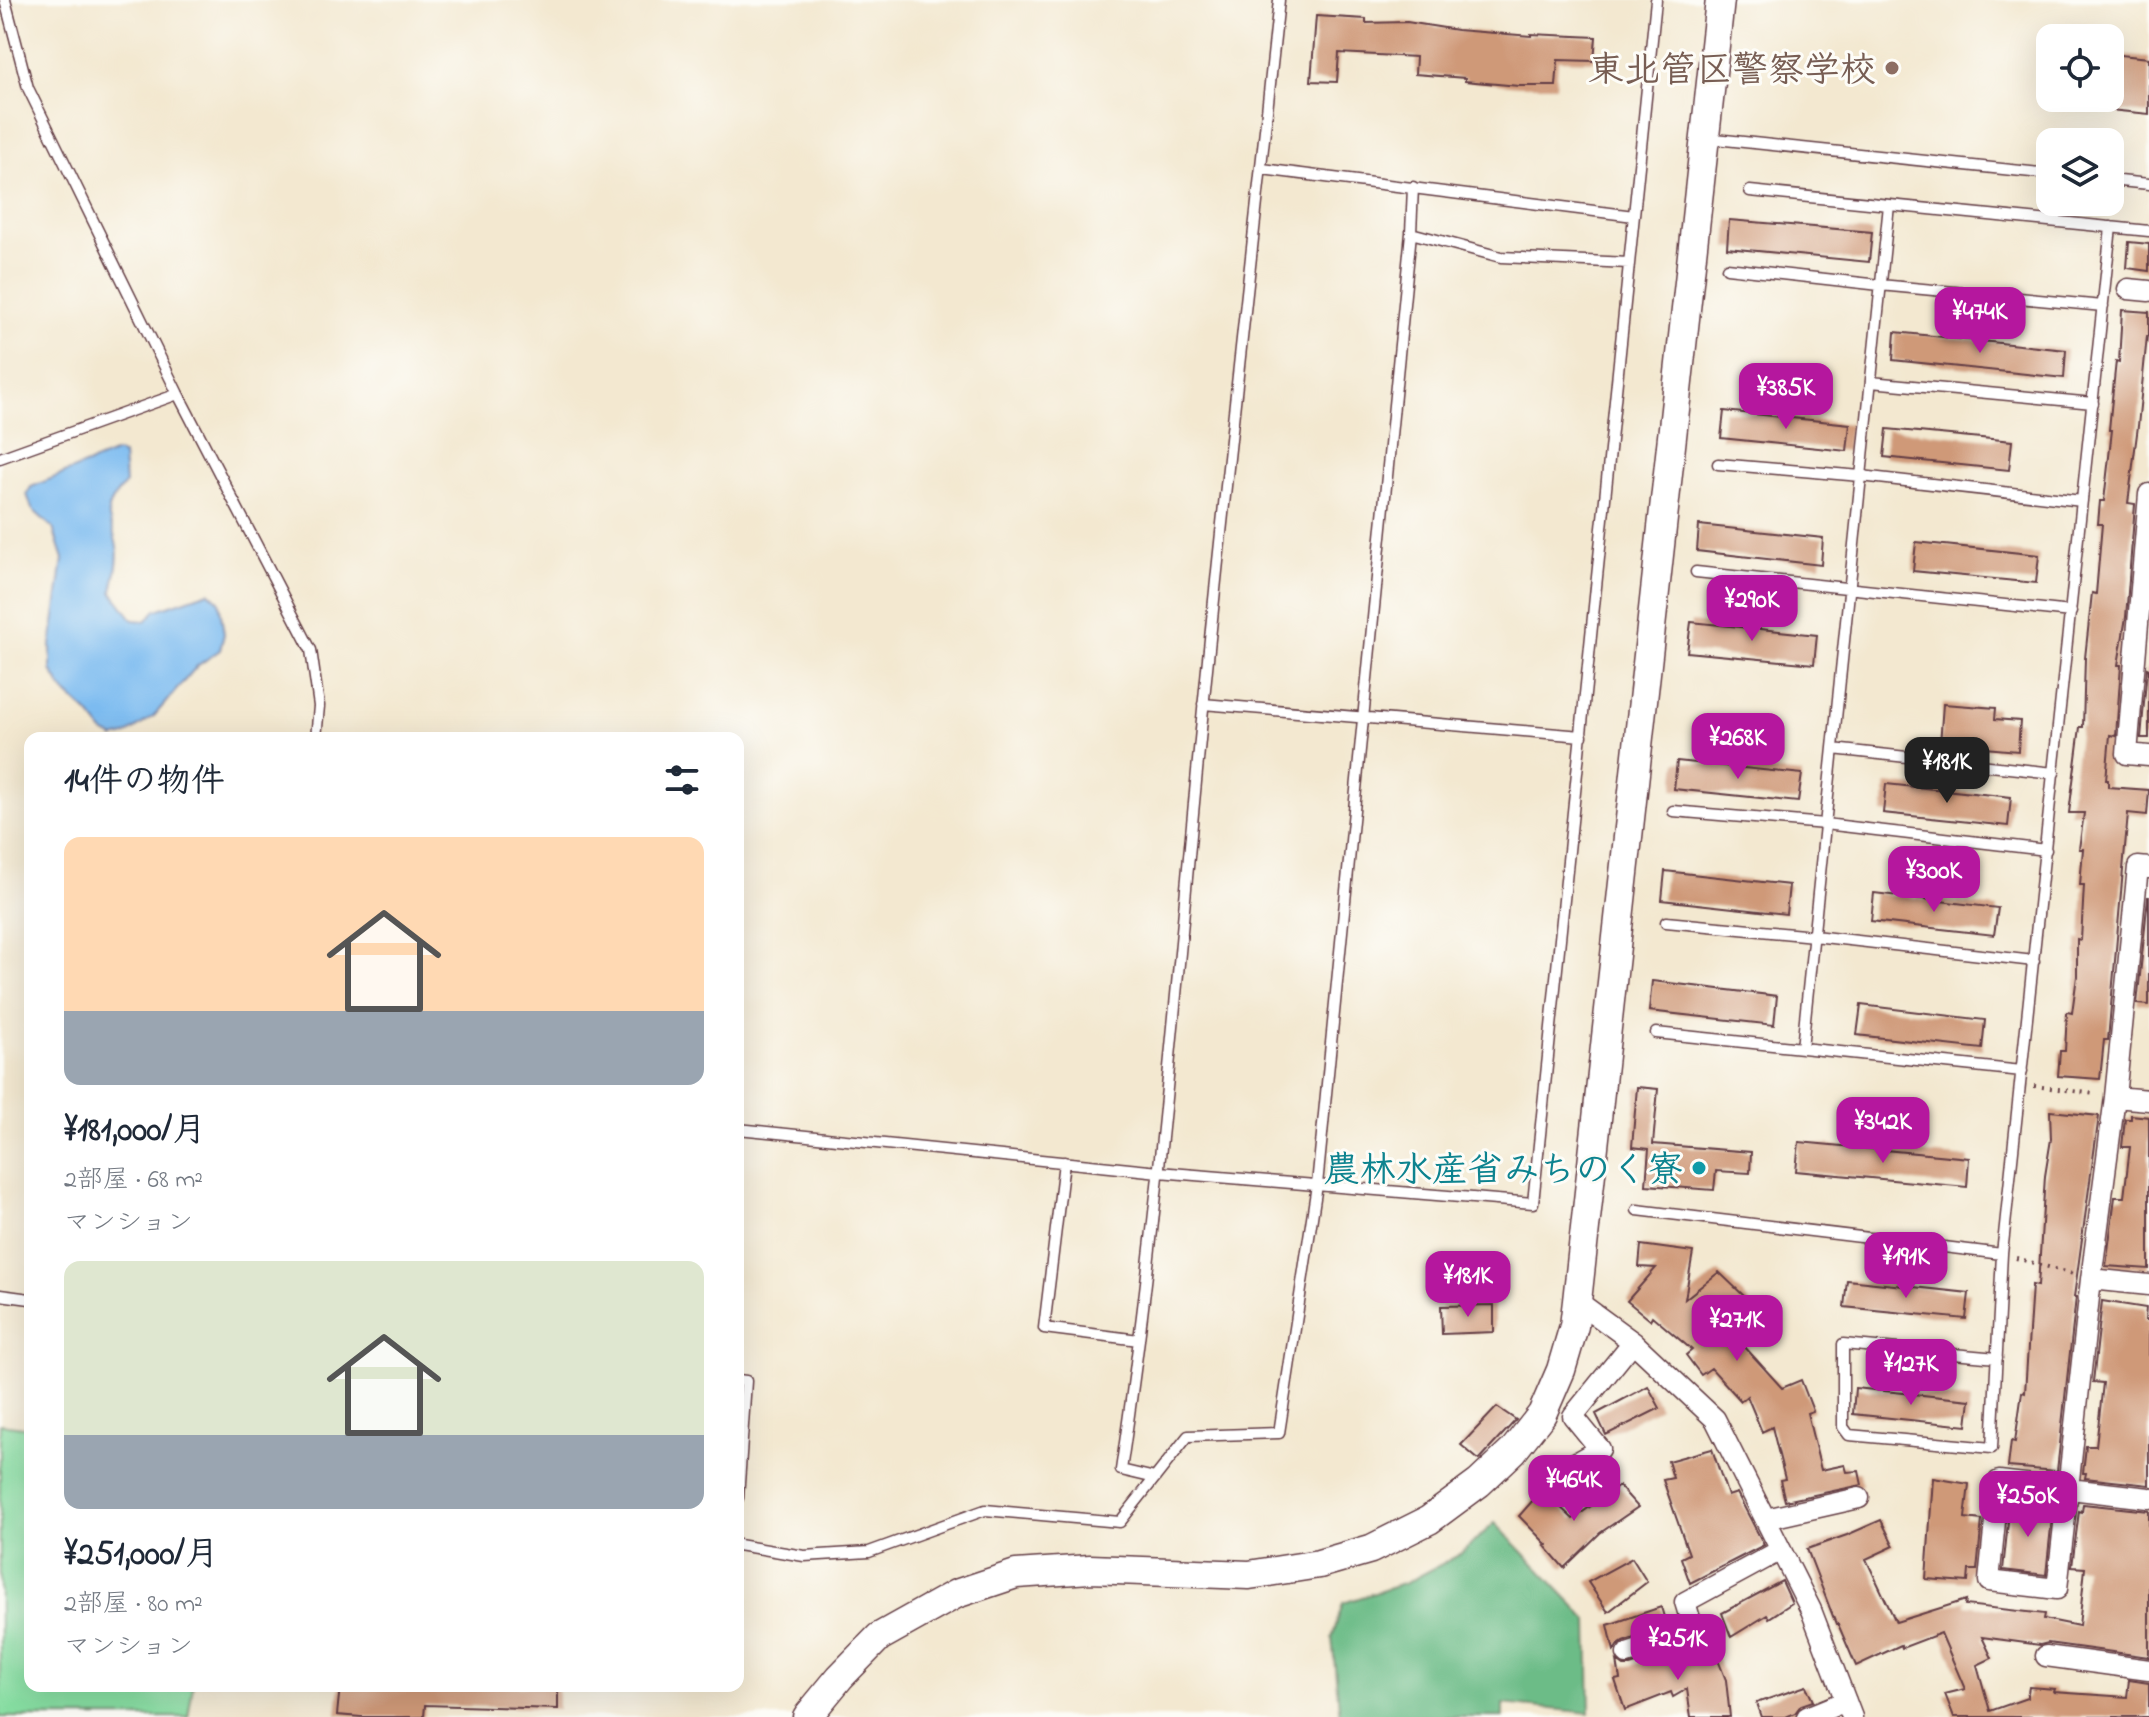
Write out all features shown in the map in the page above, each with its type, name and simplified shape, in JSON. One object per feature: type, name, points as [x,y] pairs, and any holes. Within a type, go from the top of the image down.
[{"type":"street","points":[[807,1717],[879,1637],[956,1594],[1016,1574],[1090,1569],[1249,1575],[1319,1564],[1371,1549],[1429,1520],[1479,1483],[1513,1451],[1542,1414],[1561,1370],[1574,1326],[1720,0]]},
{"type":"street","points":[[2128,289],[2149,291]]},
{"type":"street","points":[[2149,503],[2143,637],[2127,754],[2149,756]]},
{"type":"street","points":[[2149,868],[2138,867],[2115,1097],[2091,1279],[2069,1488],[2057,1589],[1989,1581],[1999,1481],[2069,1488],[2149,1498]]},
{"type":"street","points":[[2115,1097],[2149,1100]]},
{"type":"street","points":[[2091,1279],[2149,1285]]},
{"type":"street","points":[[1577,1301],[1633,1342],[1715,1419],[1811,1610],[1849,1709],[1807,1717]]},
{"type":"street","points":[[1557,1473],[1600,1449],[1573,1416],[1633,1342]]},
{"type":"street","points":[[1766,1519],[1859,1498]]},
{"type":"street","points":[[1627,1654],[1694,1632],[1685,1602],[1781,1550]]},
{"type":"street","points":[[2046,1656],[2149,1670]]},
{"type":"lane","points":[[5,0],[28,88],[178,394],[311,650],[319,706],[317,732]]},
{"type":"lane","points":[[1155,1478],[1121,1470],[1159,1172],[1203,704],[1279,0]]},
{"type":"lane","points":[[744,1130],[1159,1172],[1533,1203],[1656,0]]},
{"type":"lane","points":[[1705,138],[2036,173]]},
{"type":"lane","points":[[1262,169],[1634,216]]},
{"type":"lane","points":[[2124,181],[2149,184]]},
{"type":"lane","points":[[744,1546],[804,1556],[869,1552],[985,1510],[1120,1522],[1188,1436],[1279,1433],[1317,1185],[1411,233],[1413,187]]},
{"type":"lane","points":[[1750,191],[2149,231]]},
{"type":"lane","points":[[1802,1048],[1889,205]]},
{"type":"lane","points":[[1997,1358],[1843,1344],[1843,1427],[1849,1435],[1992,1448],[1997,1358],[2002,1254],[2111,227]]},
{"type":"lane","points":[[1411,233],[1501,257],[1629,263]]},
{"type":"lane","points":[[1727,268],[2103,306]]},
{"type":"lane","points":[[1871,382],[2093,403]]},
{"type":"lane","points":[[0,458],[178,394]]},
{"type":"lane","points":[[1718,464],[1861,476],[2082,501]]},
{"type":"lane","points":[[1696,572],[2071,612]]},
{"type":"lane","points":[[1203,704],[1582,736]]},
{"type":"lane","points":[[1833,749],[2054,773]]},
{"type":"lane","points":[[1673,811],[1825,824],[2046,850]]},
{"type":"lane","points":[[1666,922],[2034,961]]},
{"type":"lane","points":[[1656,1033],[2022,1071]]},
{"type":"lane","points":[[1064,1162],[1044,1328],[1139,1340]]},
{"type":"lane","points":[[1637,1210],[2002,1254]]},
{"type":"lane","points":[[0,1295],[24,1298]]},
{"type":"lane","points":[[744,1381],[744,1410]]},
{"type":"path","points":[[2021,1084],[2115,1097]]},
{"type":"path","points":[[2002,1254],[2091,1279]]},
{"type":"green space","points":[[0,1424],[24,1427],[24,1692],[192,1692],[188,1717],[0,1717]]},
{"type":"green space","points":[[1495,1523],[1588,1620],[1590,1713],[1503,1704],[1503,1717],[1340,1717],[1332,1638],[1343,1603],[1406,1583],[1459,1555]]},
{"type":"water","points":[[116,452],[123,455],[125,484],[109,509],[118,552],[112,592],[133,620],[146,621],[156,610],[209,592],[219,601],[224,634],[220,650],[197,666],[154,716],[130,732],[103,732],[63,690],[51,670],[51,645],[63,559],[53,528],[32,509],[27,494],[31,487]]},
{"type":"building","points":[[1316,16],[1366,19],[1366,23],[1407,22],[1531,36],[1596,37],[1594,61],[1558,60],[1556,86],[1519,86],[1415,74],[1416,57],[1339,53],[1337,82],[1311,81]]},
{"type":"building","points":[[2124,55],[2149,58],[2149,114],[2124,111]]},
{"type":"building","points":[[1729,220],[1872,232],[1869,262],[1727,248]]},
{"type":"building","points":[[2129,242],[2149,244],[2149,271],[2127,268]]},
{"type":"building","points":[[2122,310],[2149,312],[2149,336],[2128,503],[2135,504],[2126,617],[2118,665],[2121,665],[2116,736],[2110,735],[2106,780],[2108,787],[2149,790],[2147,815],[2128,813],[2108,1040],[2104,1040],[2100,1079],[2058,1076],[2060,1051],[2065,1051],[2067,1012],[2072,1013],[2077,976],[2077,939],[2081,940],[2084,885],[2080,885],[2083,849],[2079,849],[2084,813],[2069,813],[2080,727],[2083,727],[2085,658],[2092,593],[2096,594],[2102,524],[2098,524],[2100,501],[2104,501]]},
{"type":"building","points":[[1895,332],[2066,350],[2064,378],[1893,360]]},
{"type":"building","points":[[1724,411],[1850,424],[1847,451],[1721,438]]},
{"type":"building","points":[[1887,429],[2012,441],[2009,470],[1884,457]]},
{"type":"building","points":[[1699,525],[1823,538],[1821,565],[1697,551]]},
{"type":"building","points":[[1916,542],[2039,555],[2036,583],[1913,571]]},
{"type":"building","points":[[1691,622],[1817,635],[1814,664],[1687,652]]},
{"type":"building","points":[[2147,668],[2149,738],[2141,738]]},
{"type":"building","points":[[1943,704],[1996,708],[1995,719],[2020,721],[2018,751],[1940,744]]},
{"type":"building","points":[[1677,761],[1802,774],[1798,802],[1674,789]]},
{"type":"building","points":[[1886,784],[2011,797],[2008,826],[1883,813]]},
{"type":"building","points":[[1665,871],[1789,885],[1786,914],[1662,900]]},
{"type":"building","points":[[1874,893],[1998,908],[1994,935],[1871,921]]},
{"type":"building","points":[[2149,897],[2149,1005],[2137,1004]]},
{"type":"building","points":[[1652,981],[1777,996],[1774,1025],[1649,1011]]},
{"type":"building","points":[[1861,1005],[1985,1020],[1982,1049],[1857,1035]]},
{"type":"building","name":"農林水産省みちのく寮","points":[[1637,1087],[1658,1089],[1653,1144],[1751,1152],[1750,1173],[1716,1171],[1714,1190],[1646,1185],[1649,1149],[1632,1147]]},
{"type":"building","points":[[2050,1111],[2099,1116],[2074,1297],[2057,1471],[2008,1467],[2022,1392],[2025,1393],[2032,1285],[2038,1286],[2045,1176],[2051,1139]]},
{"type":"building","points":[[2131,1115],[2149,1117],[2149,1269],[2106,1266],[2115,1197],[2124,1197],[2130,1147],[2122,1147],[2125,1119],[2131,1119]]},
{"type":"building","points":[[1799,1142],[1969,1158],[1967,1187],[1796,1171]]},
{"type":"building","points":[[1641,1245],[1693,1252],[1685,1299],[1719,1272],[1744,1296],[1765,1325],[1743,1345],[1782,1388],[1801,1380],[1813,1411],[1807,1413],[1821,1470],[1845,1465],[1847,1472],[1859,1471],[1862,1485],[1785,1501],[1780,1480],[1785,1479],[1772,1427],[1762,1432],[1747,1396],[1741,1401],[1711,1368],[1701,1375],[1686,1355],[1692,1350],[1652,1316],[1650,1320],[1627,1301],[1656,1268],[1639,1267]]},
{"type":"building","points":[[1847,1280],[1969,1293],[1966,1319],[1844,1307]]},
{"type":"building","points":[[2102,1301],[2146,1308],[2145,1320],[2149,1320],[2149,1485],[2085,1478],[2086,1473],[2083,1473],[2086,1446],[2096,1446],[2103,1383],[2093,1382]]},
{"type":"building","points":[[1494,1305],[1494,1332],[1442,1334],[1441,1306]]},
{"type":"building","points":[[1648,1386],[1660,1408],[1606,1435],[1596,1414]]},
{"type":"building","points":[[1855,1388],[1970,1400],[1967,1426],[1853,1414]]},
{"type":"building","points":[[1497,1407],[1516,1420],[1479,1460],[1461,1445]]},
{"type":"building","points":[[1712,1449],[1728,1496],[1737,1493],[1764,1545],[1690,1583],[1681,1558],[1689,1554],[1663,1480],[1673,1478],[1668,1461]]},
{"type":"building","points":[[1933,1478],[1969,1484],[1965,1518],[1982,1520],[1977,1570],[1969,1570],[1968,1582],[1926,1579]]},
{"type":"building","points":[[1619,1486],[1638,1507],[1600,1533],[1564,1568],[1519,1516],[1542,1490],[1573,1519]]},
{"type":"building","points":[[2010,1503],[2053,1508],[2046,1575],[2003,1570]]},
{"type":"building","points":[[2083,1504],[2149,1511],[2149,1657],[1982,1637],[1992,1658],[1977,1665],[1990,1711],[2027,1698],[2029,1687],[2055,1689],[2054,1692],[2127,1697],[2129,1680],[2149,1683],[2149,1717],[1954,1717],[1945,1694],[1965,1689],[1941,1633],[1902,1648],[1901,1645],[1856,1666],[1807,1549],[1881,1520],[1894,1546],[1866,1559],[1896,1622],[1966,1600],[1965,1605],[2045,1614],[2044,1619],[2079,1626],[2085,1568],[2072,1567],[2079,1511],[2082,1512]]},
{"type":"building","points":[[1632,1558],[1647,1582],[1608,1612],[1588,1582]]},
{"type":"building","points":[[1782,1581],[1792,1603],[1731,1637],[1722,1613]]},
{"type":"building","points":[[1661,1607],[1667,1627],[1623,1642],[1614,1651],[1608,1625]]},
{"type":"building","points":[[1712,1645],[1726,1680],[1730,1717],[1691,1717],[1687,1689],[1673,1697],[1671,1692],[1625,1710],[1615,1680],[1620,1679],[1617,1661],[1630,1666],[1674,1652],[1676,1658]]},
{"type":"building","points":[[1806,1686],[1813,1701],[1801,1705],[1795,1713],[1786,1717],[1761,1717],[1756,1703]]},
{"type":"building","points":[[339,1692],[558,1692],[558,1709],[425,1705],[424,1717],[337,1715]]},
{"type":"place","name":"東北管区警察学校","points":[[1892,68]]},
{"type":"place","name":"農林水産省みちのく寮","points":[[1699,1168]]}]
